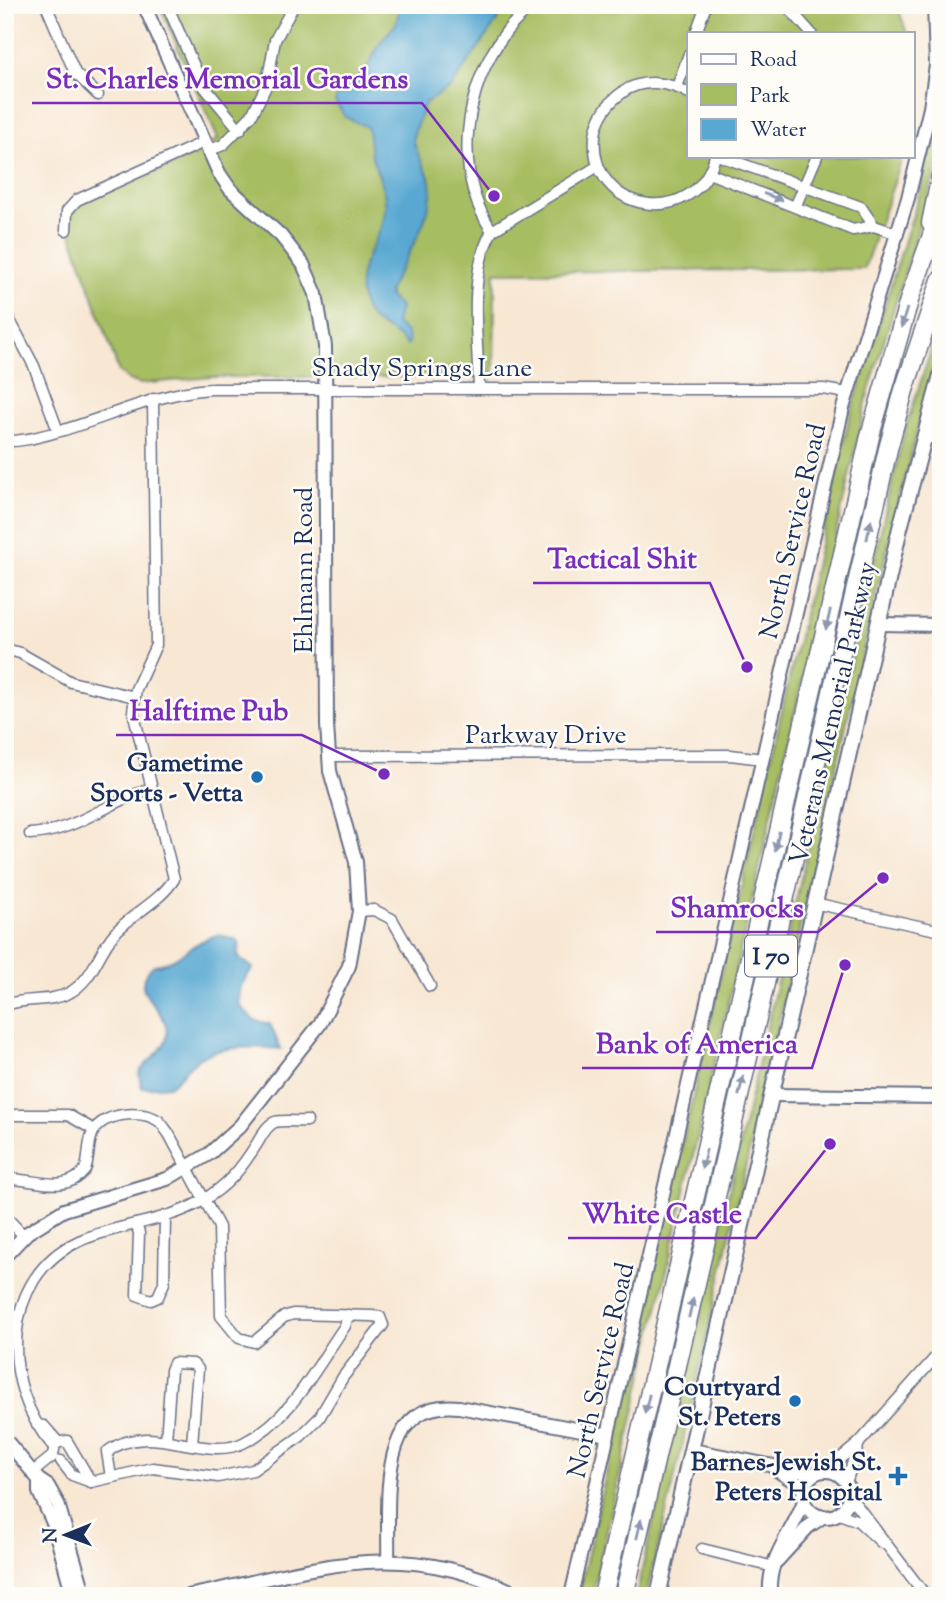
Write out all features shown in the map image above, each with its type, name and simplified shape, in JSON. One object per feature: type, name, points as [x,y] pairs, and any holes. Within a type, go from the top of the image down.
[{"type":"highway","points":[[925,253],[941,175]]},
{"type":"highway","name":"I 70","points":[[603,1596],[859,484],[884,387],[941,210]]},
{"type":"highway","name":"I 70","points":[[624,1596],[885,462],[904,390],[939,286]]},
{"type":"main road","name":"Veterans Memorial Parkway","points":[[658,1596],[878,624],[923,436],[941,375]]},
{"type":"street","points":[[46,5],[75,73],[98,95]]},
{"type":"street","name":"Ehlmann Road","points":[[5,1256],[24,1236],[64,1210],[149,1185],[188,1168],[209,1154],[240,1126],[320,1024],[349,966],[359,911],[356,862],[334,788],[329,756],[324,328],[316,294],[307,272],[281,236],[230,188],[206,147],[144,5]]},
{"type":"street","points":[[167,5],[202,84],[240,130]]},
{"type":"street","points":[[66,230],[67,211],[77,200],[206,147],[223,145],[240,130],[252,115],[267,84],[275,40],[294,5]]},
{"type":"street","points":[[492,231],[481,214],[468,172],[468,121],[489,58],[507,30],[533,5]]},
{"type":"street","points":[[696,32],[706,5]]},
{"type":"street","points":[[786,5],[810,32]]},
{"type":"street","name":"North Service Road","points":[[571,1596],[847,393],[898,234],[934,86],[937,37],[934,5]]},
{"type":"street","points":[[677,87],[687,60]]},
{"type":"street","points":[[687,92],[660,83],[642,84],[626,90],[612,100],[601,115],[595,131],[594,149],[598,166],[607,181],[619,193],[634,202],[651,205],[685,198],[709,173],[717,158]]},
{"type":"street","points":[[724,158],[861,207],[874,226]]},
{"type":"street","points":[[796,205],[816,158]]},
{"type":"street","points":[[479,388],[478,281],[485,244],[492,231],[598,166]]},
{"type":"street","points":[[709,173],[796,205],[853,230],[874,226],[898,234]]},
{"type":"street","points":[[5,312],[34,366],[58,431]]},
{"type":"street","name":"Shady Springs Lane","points":[[5,441],[58,431],[153,399],[209,389],[823,389],[847,393]]},
{"type":"street","points":[[5,1005],[18,1000],[53,998],[79,986],[89,977],[104,946],[117,930],[164,892],[174,879],[134,726],[135,697],[156,645],[153,399]]},
{"type":"street","points":[[923,436],[941,440]]},
{"type":"street","points":[[878,624],[941,625]]},
{"type":"street","points":[[5,649],[20,653],[71,682],[135,697]]},
{"type":"street","name":"Parkway Drive","points":[[329,756],[730,755],[764,759]]},
{"type":"street","points":[[30,834],[77,825],[113,803],[151,789]]},
{"type":"street","points":[[814,903],[941,931]]},
{"type":"street","points":[[359,911],[374,910],[392,919],[430,986]]},
{"type":"street","points":[[772,1095],[941,1097]]},
{"type":"street","points":[[5,1115],[68,1115],[94,1130]]},
{"type":"street","points":[[5,1179],[31,1184],[69,1182],[75,1179],[87,1164],[94,1130],[103,1120],[110,1117],[151,1118],[160,1122],[169,1134],[215,1217],[221,1236],[221,1316],[239,1338],[254,1342],[284,1317],[292,1314],[380,1317],[383,1325],[343,1377],[319,1418],[277,1455],[239,1475],[218,1477],[153,1468],[91,1482],[72,1475],[61,1452]]},
{"type":"street","points":[[91,1482],[37,1425],[25,1406],[12,1368],[9,1347],[18,1306],[42,1268],[59,1252],[78,1241],[165,1216],[204,1200],[239,1173],[267,1128],[274,1122],[307,1121]]},
{"type":"street","points":[[5,1216],[24,1236]]},
{"type":"street","points":[[136,1224],[139,1233],[137,1296],[151,1300],[158,1297],[164,1283],[165,1216]]},
{"type":"street","points":[[111,1477],[107,1452],[113,1447],[153,1439],[228,1448],[262,1430],[299,1395],[345,1326],[348,1315]]},
{"type":"street","points":[[770,1596],[778,1548],[794,1525],[804,1495],[820,1473],[859,1443],[941,1351]]},
{"type":"street","points":[[166,1440],[171,1370],[174,1363],[184,1362],[194,1364],[198,1369],[192,1444]]},
{"type":"street","points":[[388,1560],[393,1450],[401,1431],[424,1412],[443,1406],[459,1407],[608,1435]]},
{"type":"street","points":[[6,1440],[36,1476],[48,1486],[58,1504],[85,1596]]},
{"type":"street","points":[[775,1564],[824,1516],[837,1513],[846,1504],[847,1488],[859,1443]]},
{"type":"street","points":[[692,1450],[774,1468],[787,1466],[839,1475],[883,1543],[926,1596]]},
{"type":"street","points":[[36,1476],[61,1452]]},
{"type":"street","points":[[774,1468],[804,1495],[812,1512],[824,1516]]},
{"type":"street","points":[[36,1476],[39,1492],[56,1531],[73,1596]]},
{"type":"street","points":[[837,1513],[858,1521],[883,1543]]},
{"type":"street","points":[[702,1549],[775,1564]]},
{"type":"street","points":[[188,1596],[305,1569],[388,1560],[443,1566],[476,1575],[521,1596]]},
{"type":"green space","points":[[159,5],[897,5],[907,32],[687,32],[687,158],[902,158],[864,269],[495,272],[494,377],[211,377],[140,384],[119,372],[70,230],[71,215],[82,202],[167,168],[218,139]]},
{"type":"green space","points":[[941,104],[941,153],[868,394],[592,1596],[578,1596],[849,419],[920,192]]},
{"type":"green space","points":[[941,319],[941,335],[875,598],[673,1485],[646,1596],[636,1596],[890,491],[905,430]]},
{"type":"water","points":[[400,5],[508,5],[451,87],[425,103],[413,138],[430,180],[431,195],[419,232],[389,290],[389,297],[400,307],[396,324],[407,334],[409,344],[406,345],[370,317],[361,296],[362,270],[382,223],[384,194],[371,153],[367,127],[345,117],[335,101],[340,91],[366,70],[381,41],[396,24]]},
{"type":"water","points":[[219,935],[239,941],[238,957],[253,968],[242,985],[239,994],[240,1006],[254,1020],[270,1024],[281,1049],[249,1047],[217,1051],[198,1059],[169,1086],[142,1088],[139,1073],[164,1045],[167,1033],[161,1015],[144,991],[146,975],[154,965],[171,960],[202,941]]},
{"type":"place","name":"St. Charles Memorial Gardens","points":[[494,196]]},
{"type":"place","name":"Tactical Shit","points":[[747,667]]},
{"type":"place","name":"Halftime Pub","points":[[384,774]]},
{"type":"place","name":"Gametime Sports - Vetta","points":[[257,777]]},
{"type":"place","name":"Shamrocks","points":[[883,878]]},
{"type":"place","name":"Bank of America","points":[[845,965]]},
{"type":"place","name":"White Castle","points":[[830,1144]]},
{"type":"place","name":"Courtyard St. Peters","points":[[795,1401]]},
{"type":"place","name":"Barnes-Jewish St. Peters Hospital","points":[[898,1476]]}]
